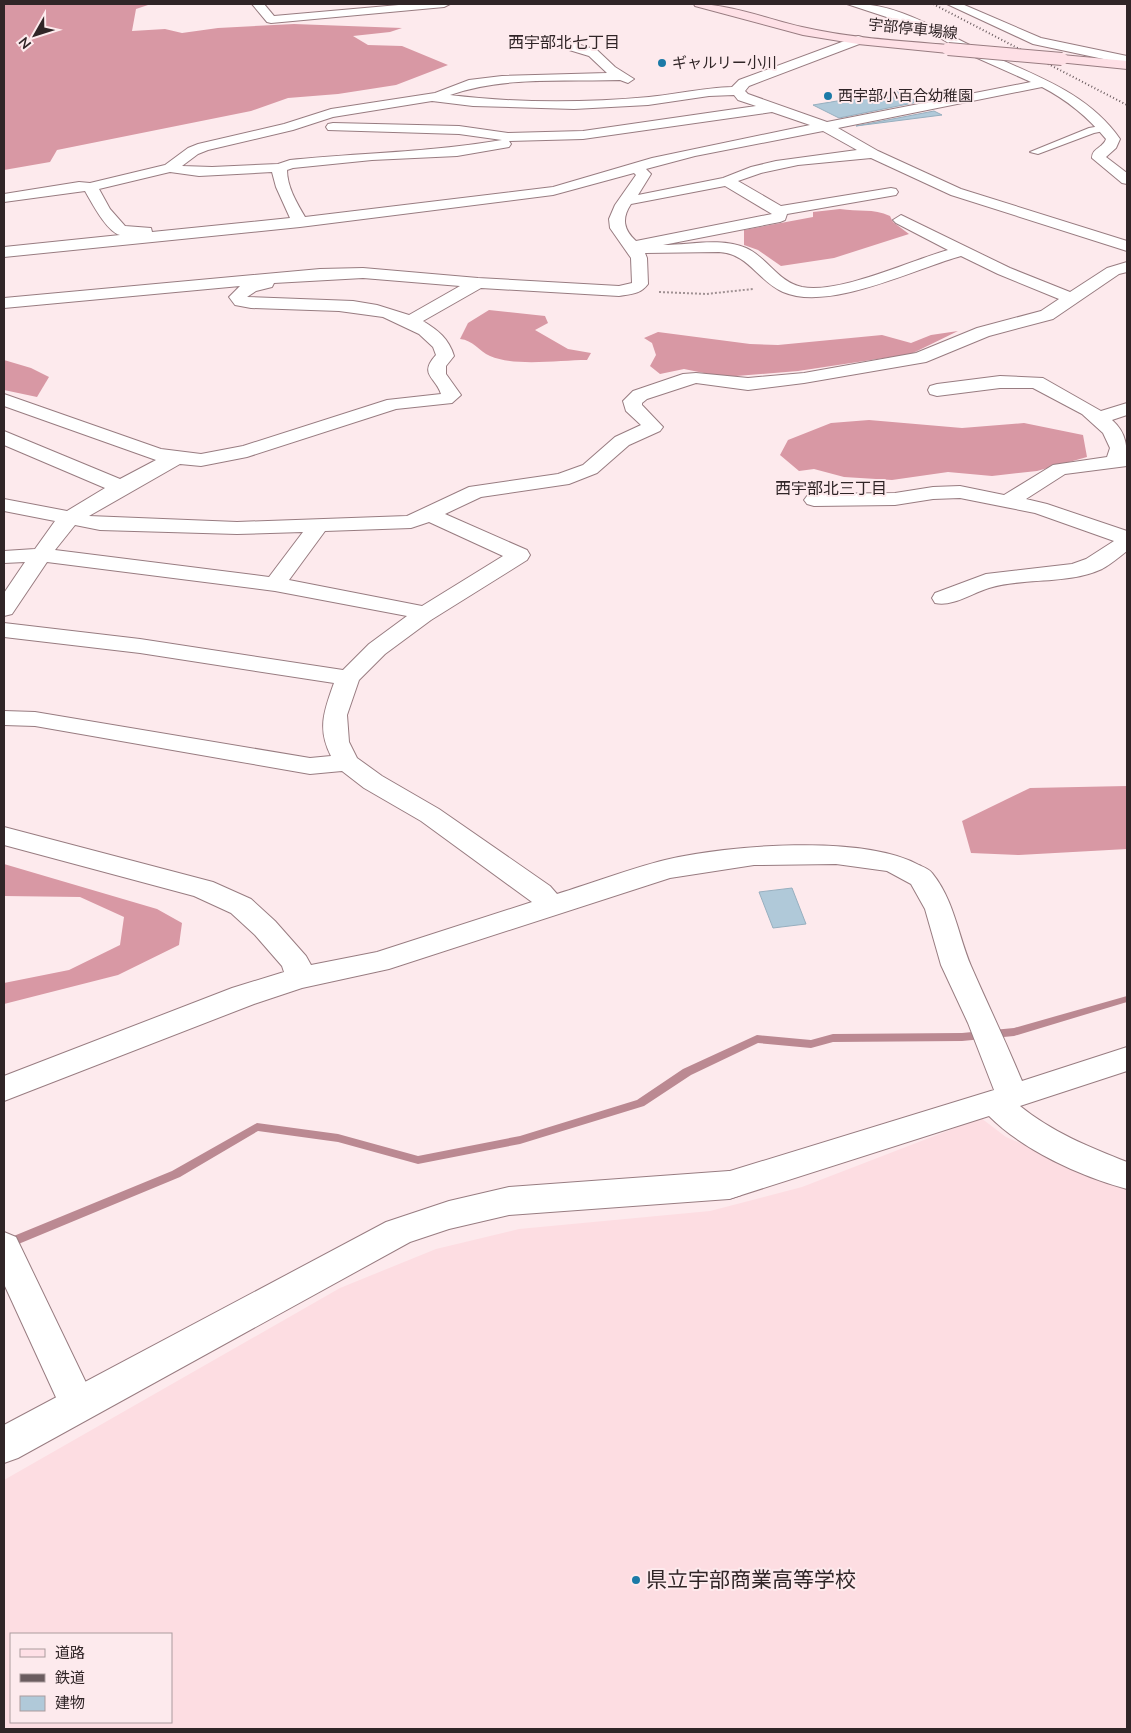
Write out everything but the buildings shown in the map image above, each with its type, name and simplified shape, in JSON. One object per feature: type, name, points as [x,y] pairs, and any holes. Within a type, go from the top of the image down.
[{"type":"main road","name":"宇部停車場線","points":[[699,4],[778,25],[858,40],[1127,65]]},
{"type":"street","points":[[258,4],[271,20],[382,7],[444,4]]},
{"type":"street","points":[[853,4],[916,22],[976,53],[1025,73],[1079,104],[1106,128],[1113,138],[1111,144],[1099,154],[1099,158],[1127,180]]},
{"type":"street","points":[[953,4],[1037,40],[1127,60]]},
{"type":"street","points":[[738,91],[739,86],[744,83],[858,40]]},
{"type":"street","points":[[560,43],[593,53],[611,70],[642,84]]},
{"type":"street","points":[[170,168],[193,151],[203,147],[288,128],[331,113],[432,97],[460,86],[489,81],[623,76]]},
{"type":"street","points":[[4,252],[300,222],[553,191],[695,152],[1044,83]]},
{"type":"street","points":[[657,86],[708,92],[738,91]]},
{"type":"street","points":[[738,91],[743,97],[824,125],[873,154],[956,192],[1127,246]]},
{"type":"street","points":[[432,97],[473,102],[574,105],[656,100],[708,92]]},
{"type":"street","points":[[288,128],[296,130],[355,126],[436,128],[508,137],[597,133],[774,108]]},
{"type":"street","points":[[597,133],[637,141]]},
{"type":"street","points":[[4,198],[79,186],[90,187],[170,168],[209,173],[280,168],[296,163],[338,158],[419,155],[485,148],[505,144],[508,137]]},
{"type":"street","points":[[663,145],[687,148],[695,152]]},
{"type":"street","points":[[626,200],[637,200],[727,181],[736,176],[763,169],[809,160],[873,154]]},
{"type":"street","points":[[280,168],[279,172],[283,187],[300,222]]},
{"type":"street","points":[[4,304],[281,277],[363,273],[478,283],[619,291],[634,289],[640,284],[639,258],[633,246],[620,232],[617,224],[618,215],[626,200],[642,182],[644,174],[637,168]]},
{"type":"street","points":[[727,181],[779,211],[891,192]]},
{"type":"street","points":[[90,187],[104,211],[121,231],[129,233],[166,228],[182,230],[186,234]]},
{"type":"street","points":[[633,246],[780,217],[779,211]]},
{"type":"street","points":[[901,220],[961,251],[1073,299]]},
{"type":"street","points":[[633,246],[648,249],[730,248],[747,257],[781,285],[796,292],[819,292],[864,283],[925,260],[961,251]]},
{"type":"street","points":[[4,505],[100,524],[237,528],[411,522],[476,491],[562,480],[590,469],[622,441],[653,427],[633,407],[632,401],[640,395],[683,380],[696,378],[748,384],[804,378],[920,358],[983,332],[1046,315],[1113,271],[1127,267]]},
{"type":"street","points":[[9,407],[174,458],[202,460],[227,457],[394,404],[445,399],[452,395],[437,374],[437,365],[444,356],[444,348],[436,337],[409,322],[368,308],[251,303],[241,301],[237,297],[250,287],[281,277]]},
{"type":"street","points":[[409,322],[478,283]]},
{"type":"street","points":[[937,390],[1000,382],[1036,382],[1089,410],[1112,430],[1120,448],[1121,460],[1060,469],[1038,480],[1008,501]]},
{"type":"street","points":[[1098,418],[1127,409]]},
{"type":"street","points":[[4,437],[22,447],[121,486]]},
{"type":"street","points":[[4,609],[69,519],[121,486],[174,458]]},
{"type":"street","points":[[814,500],[895,499],[933,493],[960,492],[1040,508],[1118,536],[1127,537]]},
{"type":"street","points":[[429,514],[519,555],[423,615],[378,649],[348,678],[336,716],[336,742],[346,763],[373,782],[438,821],[540,893],[552,907]]},
{"type":"street","points":[[275,584],[315,531],[315,525]]},
{"type":"street","points":[[943,598],[986,582],[1074,570],[1094,564],[1127,542]]},
{"type":"street","points":[[4,557],[42,555],[275,584],[412,610],[423,615]]},
{"type":"street","points":[[4,630],[140,646],[348,678]]},
{"type":"street","points":[[4,718],[35,719],[310,766],[346,763]]},
{"type":"street","points":[[4,836],[203,889],[241,906],[265,928],[296,962],[300,978]]},
{"type":"street","points":[[4,1089],[242,996],[300,978],[379,962],[667,869],[754,856],[836,855],[894,863],[921,878],[939,909],[956,965],[983,1023],[1007,1115],[1043,1141],[1127,1176]]},
{"type":"street","points":[[4,1446],[398,1232],[449,1215],[509,1201],[656,1192],[729,1184],[843,1151],[1127,1059]]},
{"type":"street","points":[[4,1250],[78,1405]]},
{"type":"lane","points":[[1034,152],[1092,130],[1106,128]]},
{"type":"path","points":[[634,289],[647,292],[706,294],[781,285]]},
{"type":"shaded area","points":[[4,4],[151,4],[136,9],[132,31],[165,29],[182,33],[218,28],[294,24],[402,28],[390,32],[353,36],[368,45],[402,46],[448,65],[396,85],[338,94],[288,98],[251,111],[57,150],[50,162],[4,170]]},
{"type":"shaded area","points":[[840,209],[871,211],[890,216],[893,222],[909,234],[834,258],[781,266],[758,250],[744,245],[744,230],[813,217],[813,212]]},
{"type":"shaded area","points":[[489,310],[545,316],[548,323],[535,330],[568,349],[591,353],[587,360],[538,362],[512,361],[490,356],[469,341],[460,339],[468,323]]},
{"type":"shaded area","points":[[958,331],[911,354],[798,371],[724,377],[684,369],[660,374],[650,366],[656,355],[652,343],[644,338],[658,332],[750,344],[778,345],[882,335],[911,343],[931,335]]},
{"type":"shaded area","points":[[4,360],[31,368],[49,377],[37,397],[4,390]]},
{"type":"shaded area","points":[[869,420],[962,428],[1024,423],[1083,435],[1087,457],[1037,471],[992,476],[948,472],[892,480],[844,477],[814,469],[799,471],[780,455],[788,440],[831,423]]},
{"type":"shaded area","points":[[1127,786],[1127,849],[1019,855],[971,853],[962,821],[1030,788]]},
{"type":"shaded area","points":[[4,864],[157,909],[182,923],[179,945],[118,975],[4,1004],[4,983],[69,970],[120,945],[124,917],[80,897],[4,896]]},
{"type":"shaded area","points":[[981,1118],[1006,1137],[1127,1189],[1127,1729],[4,1729],[4,1480],[340,1288],[436,1249],[519,1229],[710,1211],[802,1187]]},
{"type":"waterway","points":[[4,1245],[176,1174],[257,1127],[338,1138],[418,1160],[520,1140],[640,1103],[687,1072],[757,1039],[811,1044],[833,1038],[962,1037],[1014,1032],[1127,999]]},
{"type":"railway","points":[[933,4],[1127,105]]},
{"type":"place","name":"ギャルリー小川","points":[[662,63]]},
{"type":"place","name":"西宇部小百合幼稚園","points":[[828,96]]},
{"type":"place","name":"県立宇部商業高等学校","points":[[636,1580]]},
{"type":"district","name":"西宇部北七丁目","points":[[564,43]]},
{"type":"district","name":"西宇部北三丁目","points":[[831,489]]}]
